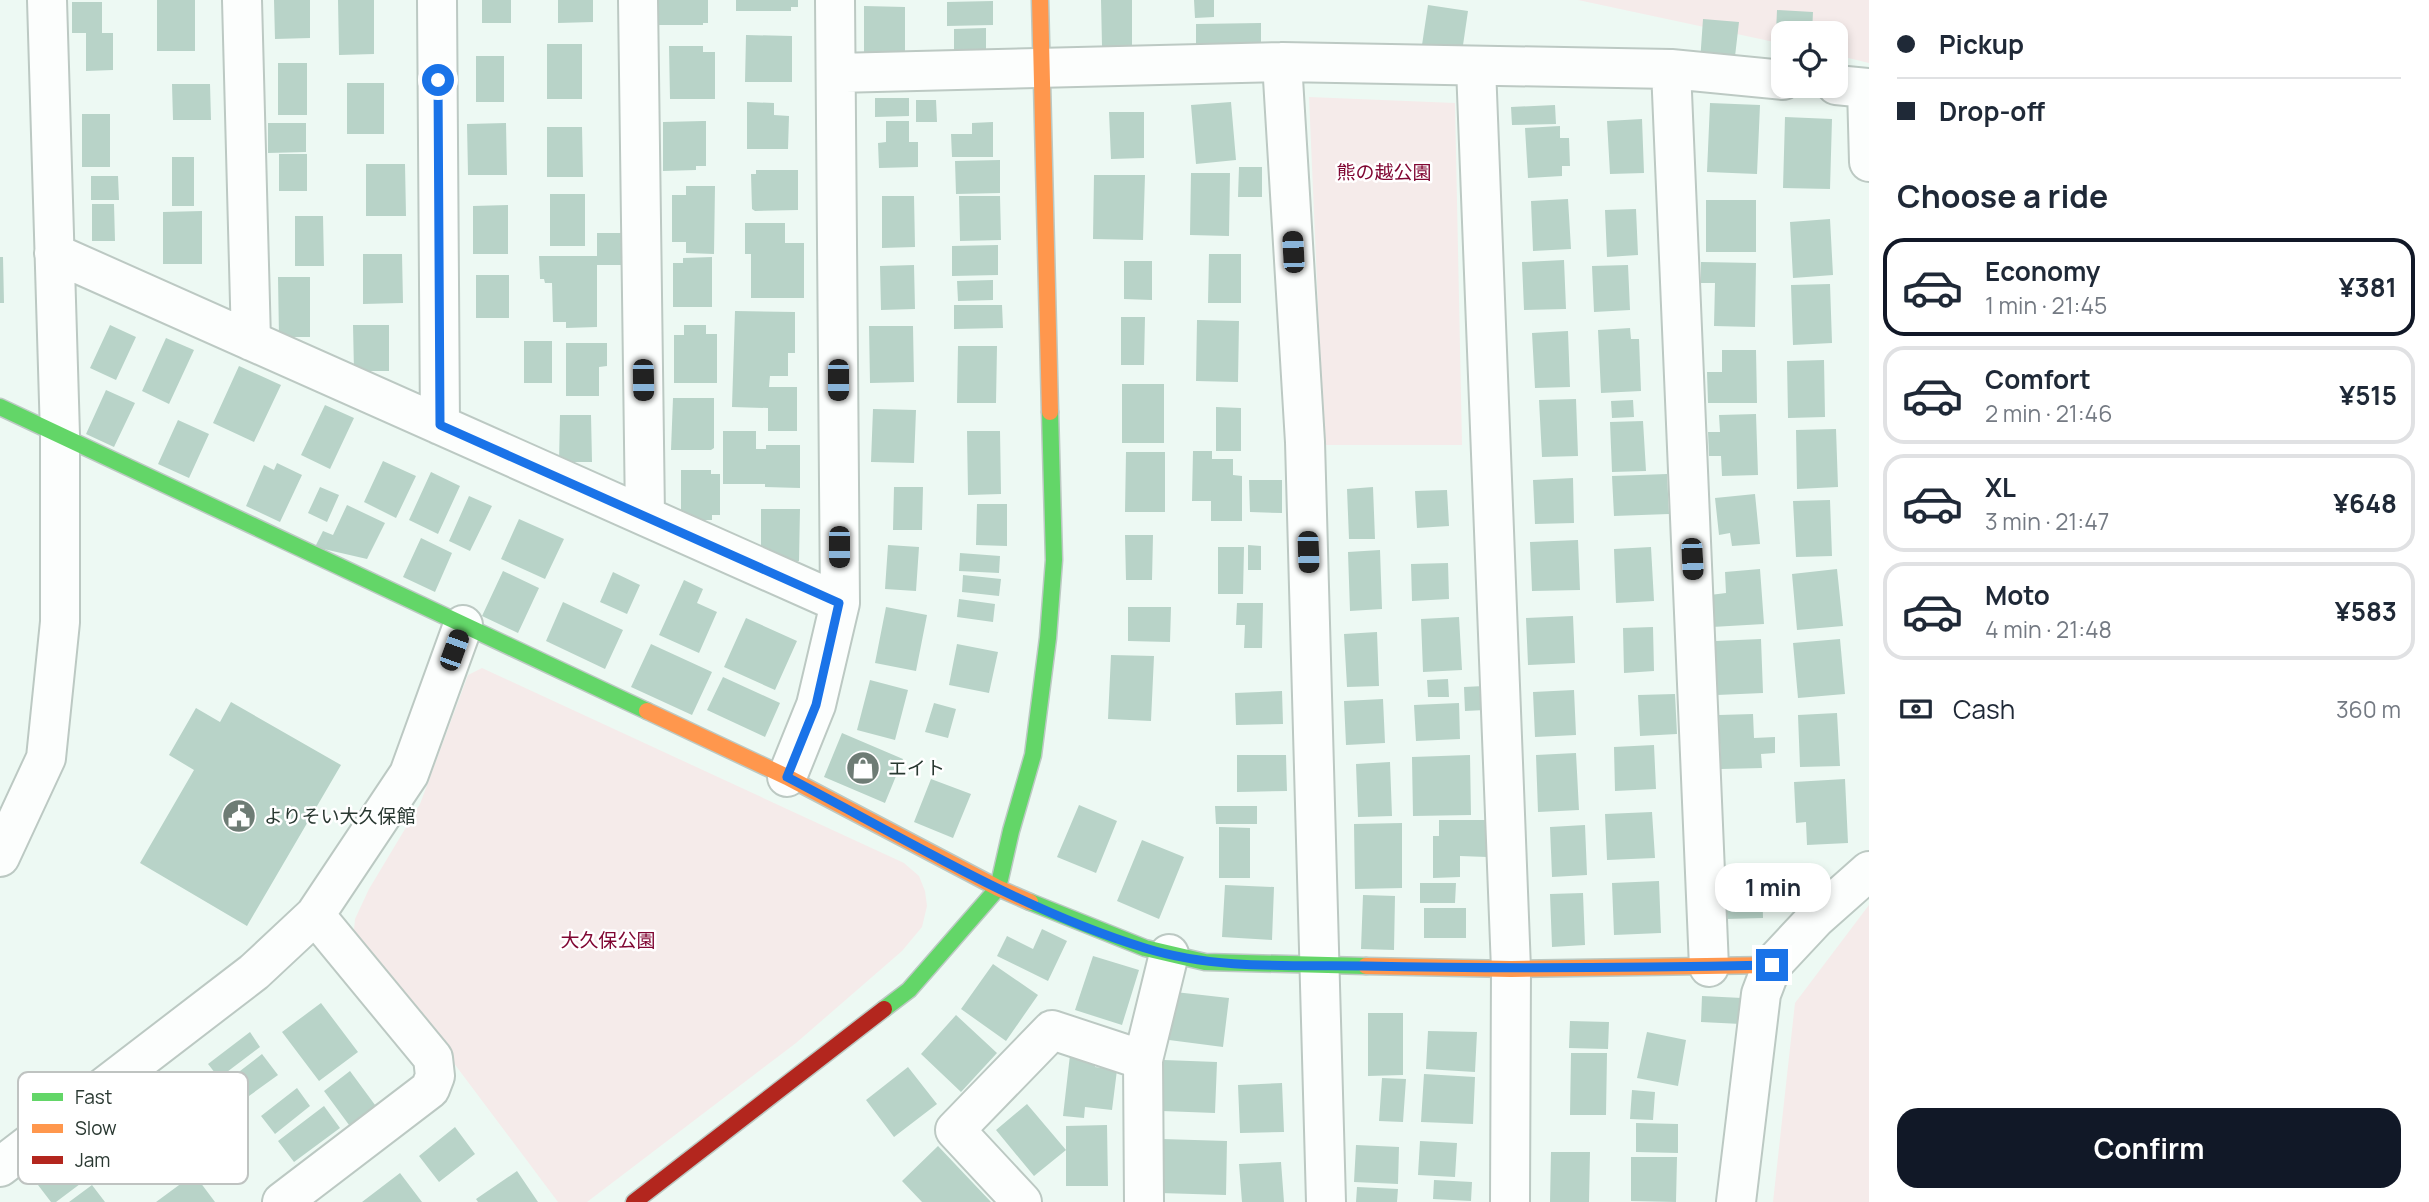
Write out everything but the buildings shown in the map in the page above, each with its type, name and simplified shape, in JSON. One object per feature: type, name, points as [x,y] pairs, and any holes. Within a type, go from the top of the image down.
[{"type":"street","points":[[0,857],[46,758],[60,622],[60,435],[47,0]]},
{"type":"street","points":[[242,0],[251,341]]},
{"type":"street","points":[[437,0],[440,425]]},
{"type":"street","points":[[638,0],[645,516]]},
{"type":"street","points":[[787,777],[816,705],[839,603],[835,0]]},
{"type":"street","points":[[634,1202],[909,990],[998,888],[1033,755],[1048,638],[1054,560],[1040,0]]},
{"type":"street","points":[[836,73],[1282,62],[1671,69],[1771,79]]},
{"type":"street","points":[[1282,62],[1305,442],[1326,1202]]},
{"type":"street","points":[[1476,67],[1511,969],[1510,1202]]},
{"type":"street","points":[[1671,69],[1709,967]]},
{"type":"street","points":[[1848,86],[1867,88],[1869,162]]},
{"type":"street","points":[[54,253],[839,603]]},
{"type":"street","points":[[0,407],[787,777],[998,888],[1145,948],[1205,962],[1511,969],[1772,965]]},
{"type":"street","points":[[124,1072],[254,972],[315,915],[409,774],[463,625]]},
{"type":"street","points":[[1736,1202],[1761,995],[1772,965],[1816,918],[1869,872]]},
{"type":"street","points":[[282,1202],[430,1089],[435,1076],[433,1058],[315,915]]},
{"type":"street","points":[[1144,1202],[1143,1060],[1169,954]]},
{"type":"street","points":[[1022,1202],[956,1130],[1052,1030],[1143,1060]]},
{"type":"street","points":[[0,1167],[18,1153]]},
{"type":"green space","points":[[1578,0],[1869,0],[1869,63],[1848,58],[1848,21],[1771,21],[1771,41]]},
{"type":"green space","name":"熊の越公園","points":[[1309,97],[1455,103],[1462,445],[1324,445]]},
{"type":"green space","name":"大久保公園","points":[[482,668],[904,863],[919,876],[925,891],[927,906],[922,927],[902,951],[796,1043],[587,1202],[558,1202],[354,930],[355,919],[369,889],[420,804],[468,675]]},
{"type":"green space","points":[[1869,905],[1869,1202],[1773,1202],[1795,1003]]},
{"type":"traffic: fast","points":[[0,407],[647,711]]},
{"type":"traffic: fast","points":[[884,1009],[909,990],[998,888],[1033,755],[1048,638],[1054,560],[1050,412]]},
{"type":"traffic: fast","points":[[1030,902],[1145,948],[1205,962],[1366,966]]},
{"type":"traffic: slow","points":[[1040,0],[1050,412]]},
{"type":"traffic: slow","points":[[647,711],[787,777],[998,888],[1030,902]]},
{"type":"traffic: slow","points":[[1366,966],[1511,969],[1772,965]]},
{"type":"traffic: jam","points":[[634,1202],[884,1009]]},
{"type":"place","name":"エイト","points":[[863,768]]},
{"type":"place","name":"よりそい大久保館","points":[[239,816]]},
{"type":"route","points":[[438,80],[440,425],[839,603],[816,705],[787,777],[998,888],[1043,908],[1145,948],[1205,962],[1511,969],[1772,965]]}]
